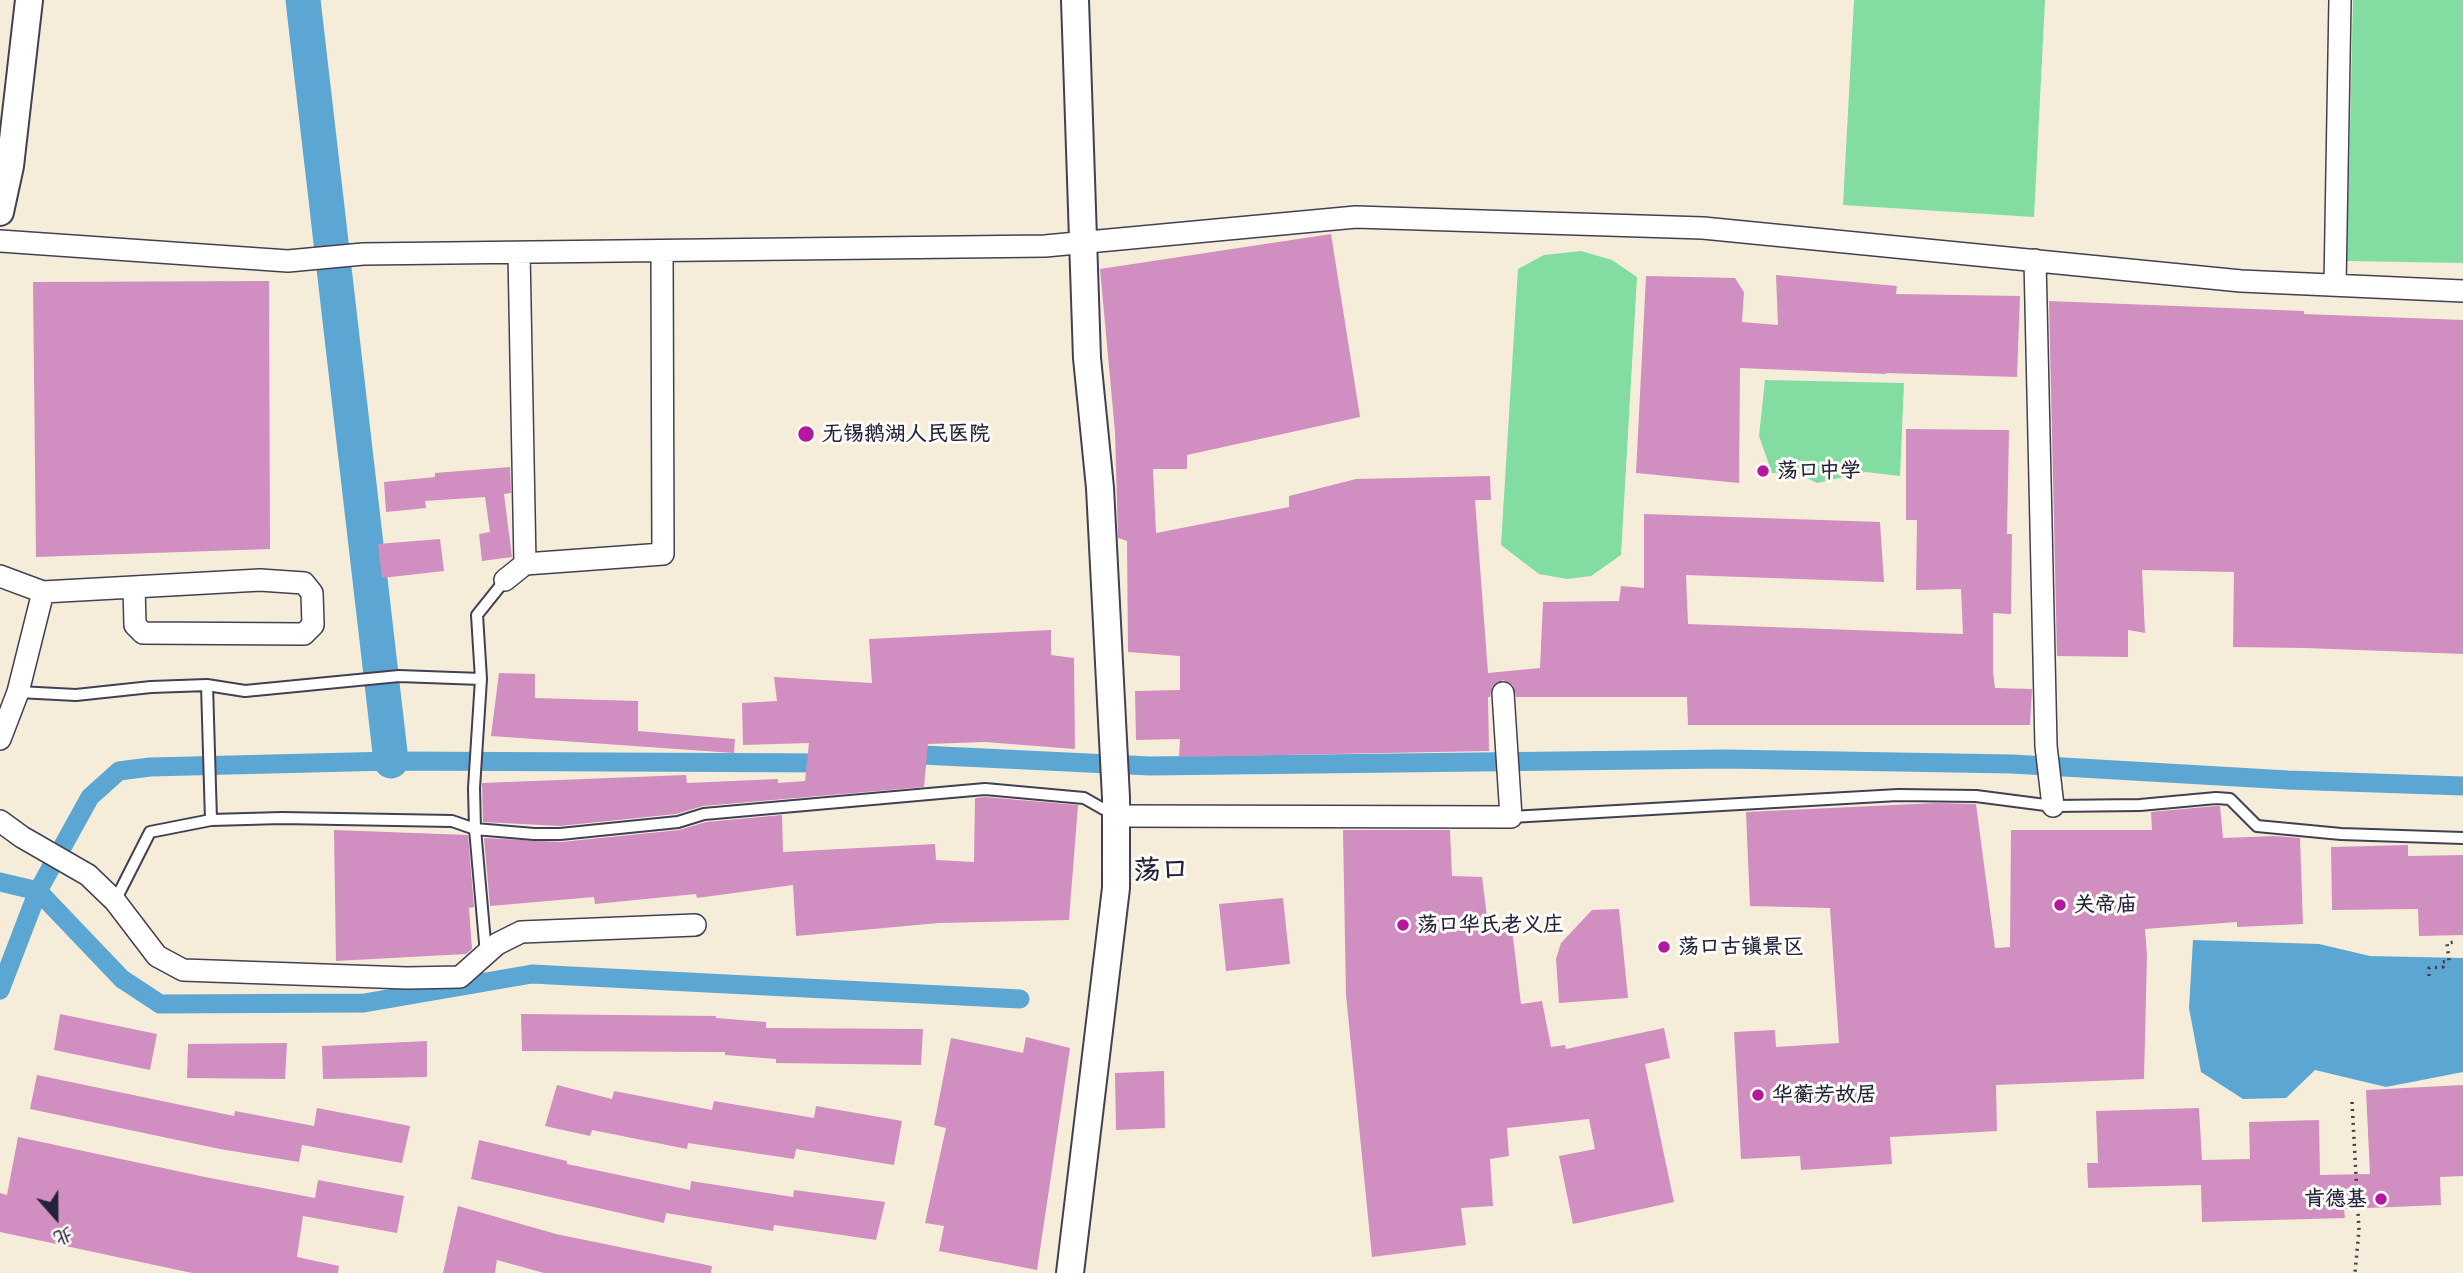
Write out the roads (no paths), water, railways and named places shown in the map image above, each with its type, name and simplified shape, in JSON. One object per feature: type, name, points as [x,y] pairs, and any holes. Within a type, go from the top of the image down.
[{"type":"street","points":[[0,212],[10,166],[29,0]]},
{"type":"street","points":[[1070,1273],[1116,888],[1116,807],[1100,488],[1087,358],[1075,0]]},
{"type":"street","points":[[2335,285],[2340,0]]},
{"type":"street","points":[[0,241],[288,261],[363,254],[1045,246],[1356,217],[1703,228],[2241,281],[2463,291]]},
{"type":"street","points":[[505,580],[525,564],[663,554],[662,251]]},
{"type":"street","points":[[519,253],[525,564]]},
{"type":"street","points":[[2035,260],[2046,746],[2053,806]]},
{"type":"street","points":[[0,576],[43,592],[260,580],[304,583],[312,593],[313,625],[304,634],[143,633],[135,625],[134,587]]},
{"type":"street","points":[[0,739],[18,692],[43,592]]},
{"type":"street","points":[[1116,807],[1511,817],[1503,693]]},
{"type":"street","points":[[0,821],[22,837],[88,875],[116,901],[157,957],[183,970],[407,978],[460,977],[497,944],[522,932],[695,925]]},
{"type":"lane","points":[[486,954],[475,829],[474,788],[481,679],[477,615],[505,580]]},
{"type":"lane","points":[[18,692],[76,695],[151,687],[207,685],[244,691],[399,676],[481,679]]},
{"type":"lane","points":[[207,685],[211,820]]},
{"type":"lane","points":[[116,901],[150,832],[211,820],[282,818],[452,821],[475,829],[561,834],[678,822],[704,814],[985,789],[1084,798],[1116,807]]},
{"type":"lane","points":[[1511,817],[1898,795],[1976,796],[2053,806],[2140,805],[2216,798],[2230,799],[2257,827],[2341,834],[2463,838]]},
{"type":"water","points":[[2193,940],[2319,944],[2370,956],[2463,958],[2463,1072],[2386,1087],[2315,1070],[2286,1098],[2243,1099],[2201,1072],[2189,1008]]},
{"type":"waterway","points":[[303,0],[391,761]]},
{"type":"waterway","points":[[901,754],[1150,766],[1725,759],[2012,764],[2288,780],[2463,786]]},
{"type":"waterway","points":[[0,990],[38,891],[90,797],[119,771],[150,767],[391,761],[833,763]]},
{"type":"waterway","points":[[0,882],[38,891],[122,979],[160,1004],[364,1003],[532,974],[1020,999]]},
{"type":"place","name":"无锡鹅湖人民医院","points":[[806,434]]},
{"type":"place","name":"荡口中学","points":[[1763,471]]},
{"type":"place","name":"关帝庙","points":[[2060,905]]},
{"type":"place","name":"荡口华氏老义庄","points":[[1403,925]]},
{"type":"place","name":"荡口古镇景区","points":[[1664,947]]},
{"type":"place","name":"华蘅芳故居","points":[[1758,1095]]},
{"type":"place","name":"肯德基","points":[[2381,1199]]},
{"type":"district","name":"荡口","points":[[1161,870]]}]
